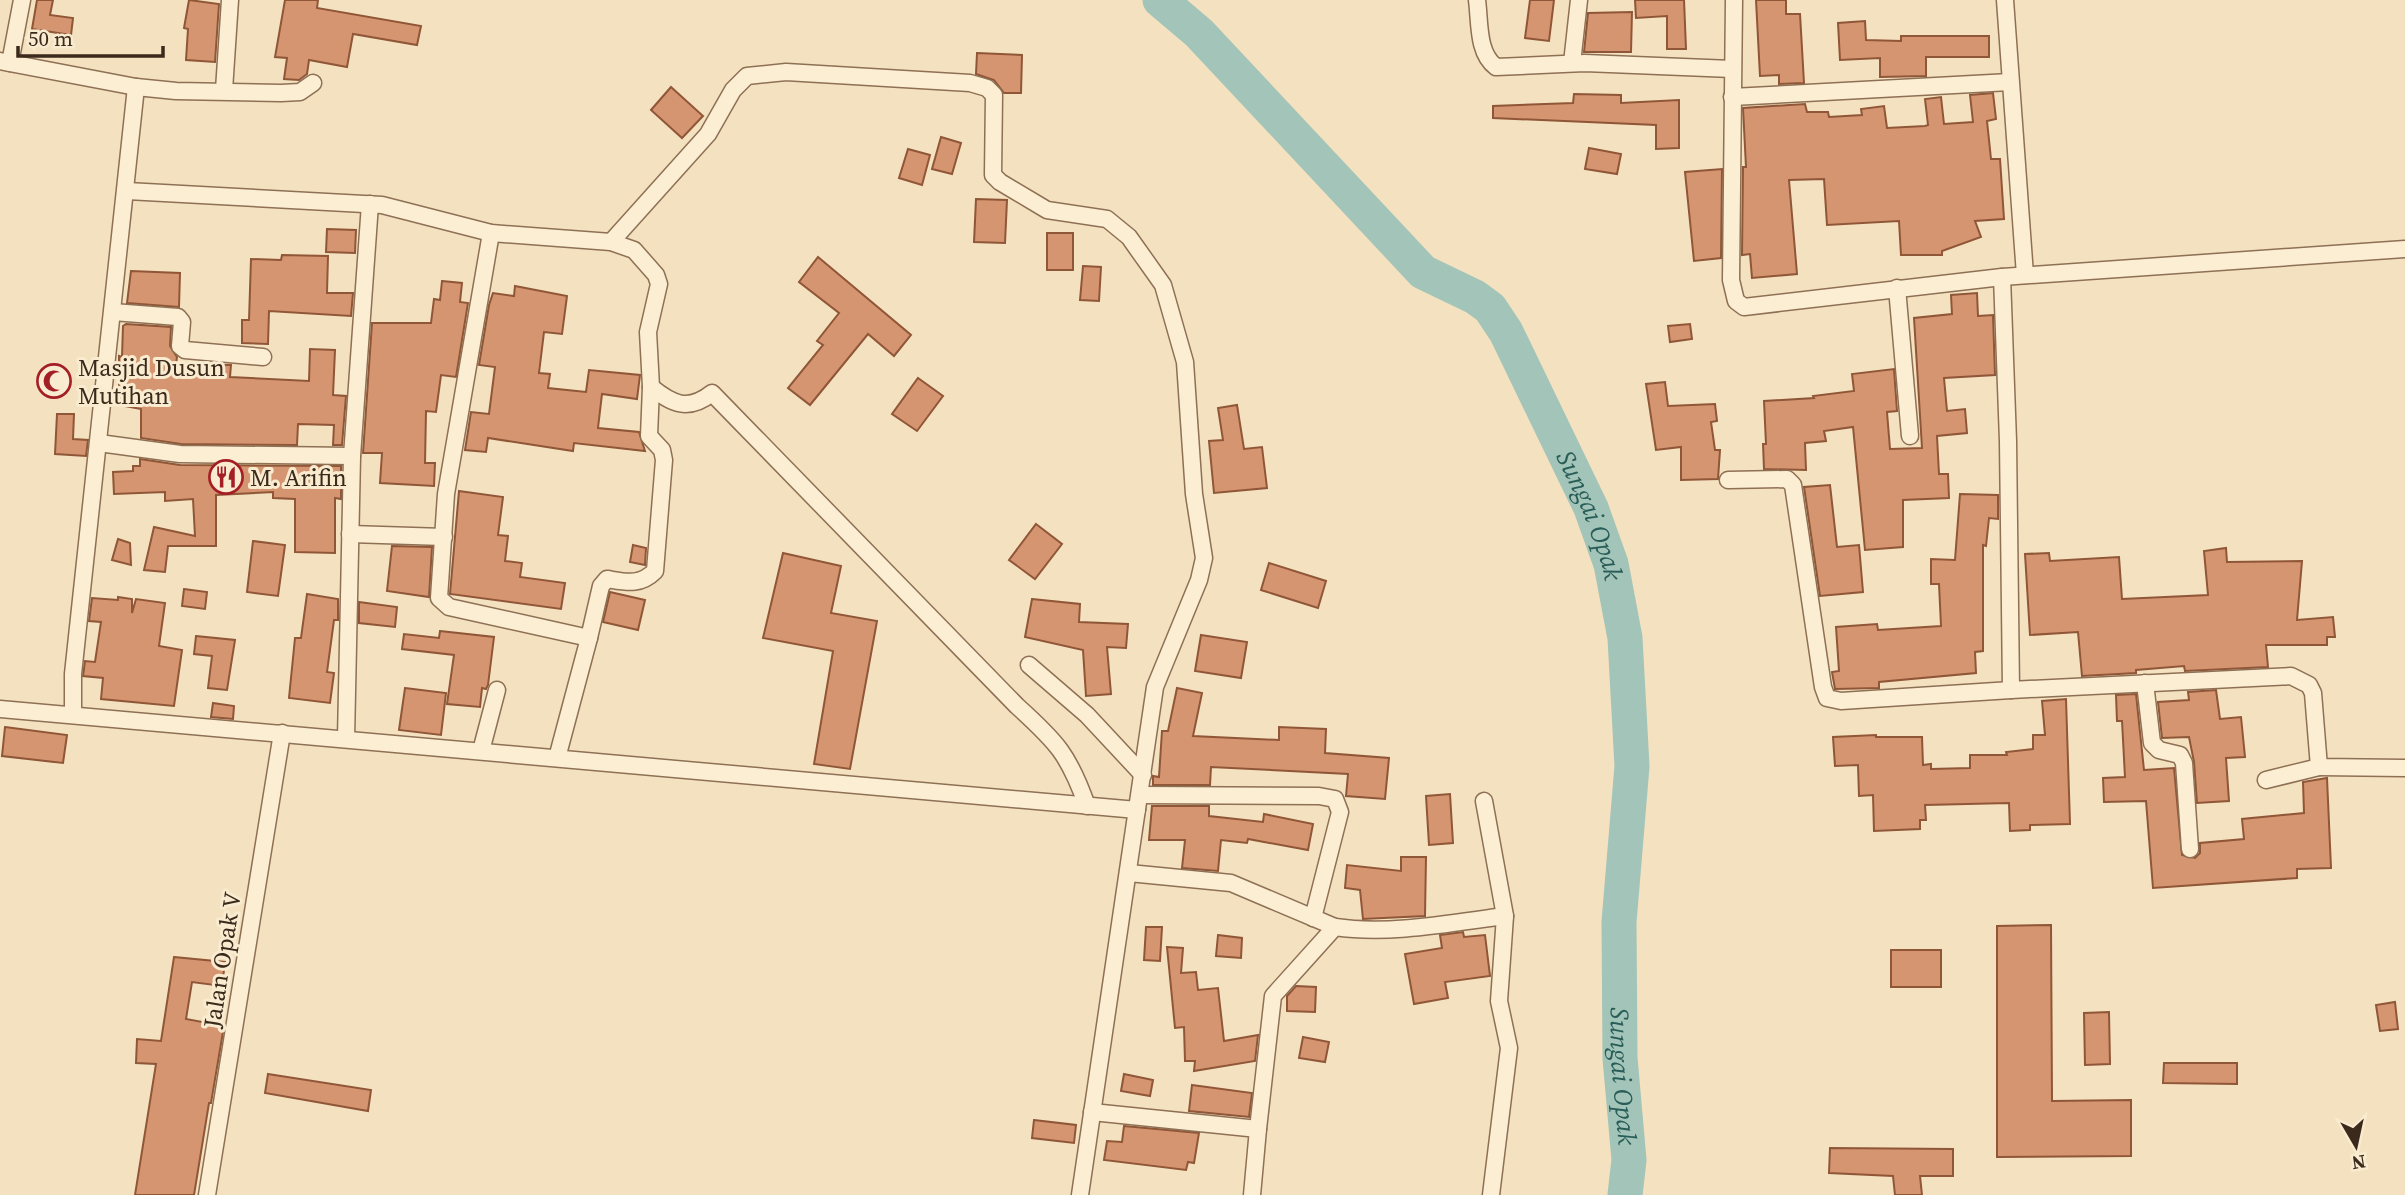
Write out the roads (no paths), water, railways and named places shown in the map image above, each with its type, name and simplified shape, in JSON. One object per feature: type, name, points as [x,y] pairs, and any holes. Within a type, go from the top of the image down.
[{"type":"street","points":[[22,0],[5,62],[136,87],[176,91],[293,92],[313,83]]},
{"type":"street","points":[[224,90],[230,0]]},
{"type":"street","points":[[1477,0],[1483,50],[1487,60],[1496,66],[1572,63],[1732,69]]},
{"type":"street","points":[[1572,63],[1579,0]]},
{"type":"street","points":[[1734,0],[1731,280],[1736,301],[1744,307],[1757,308],[1897,288],[2001,277],[2405,249]]},
{"type":"street","points":[[2005,0],[2025,275]]},
{"type":"street","points":[[611,242],[708,134],[733,90],[747,76],[786,72],[970,83],[987,88],[994,95],[996,105],[993,175],[1047,210],[1107,219],[1129,237],[1163,285],[1185,362],[1194,494],[1204,558],[1199,580],[1154,687],[1080,1195]]},
{"type":"street","points":[[1732,96],[2010,82]]},
{"type":"street","points":[[73,713],[74,674],[136,87]]},
{"type":"street","points":[[127,191],[370,204],[491,233],[611,242],[634,250],[650,267],[659,284],[648,332],[651,387],[649,436],[662,450],[664,460],[654,571],[646,579],[632,583],[607,579],[601,586],[557,758]]},
{"type":"street","points":[[346,739],[352,456],[370,204]]},
{"type":"street","points":[[491,233],[446,494],[438,589],[443,603],[589,638]]},
{"type":"street","points":[[2001,277],[2008,441],[2011,690]]},
{"type":"street","points":[[1897,288],[1910,436]]},
{"type":"street","points":[[113,312],[178,317],[182,322],[180,346],[185,350],[262,357]]},
{"type":"street","points":[[651,387],[670,402],[689,406],[712,393],[1017,706],[1058,742],[1078,780],[1087,806]]},
{"type":"street","points":[[99,443],[180,454],[352,456]]},
{"type":"street","points":[[1728,480],[1787,479],[1793,485],[1823,687],[1827,698],[1841,701],[2284,676],[2298,678],[2309,685],[2313,693],[2319,767]]},
{"type":"street","points":[[350,534],[444,537]]},
{"type":"street","points":[[1029,666],[1087,715],[1143,775]]},
{"type":"street","points":[[2145,683],[2152,743],[2159,750],[2180,755],[2183,763],[2190,849]]},
{"type":"street","points":[[481,751],[497,690]]},
{"type":"street","points":[[0,709],[73,713],[1087,806],[1319,796],[1335,799],[1340,812],[1313,918]]},
{"type":"street","name":"Jalan Opak V","points":[[207,1195],[282,733]]},
{"type":"street","points":[[2266,780],[2319,767],[2405,768]]},
{"type":"street","points":[[1484,801],[1499,917],[1499,1002],[1509,1048],[1491,1195]]},
{"type":"street","points":[[1129,873],[1231,883],[1335,927],[1373,930],[1499,917]]},
{"type":"street","points":[[1252,1195],[1273,996],[1335,927]]},
{"type":"street","points":[[1092,1112],[1258,1129]]},
{"type":"waterway","name":"Sungai Opak","points":[[1160,0],[1199,33],[1423,272],[1475,297],[1490,308],[1506,332],[1591,508],[1611,564],[1625,638],[1632,766],[1619,922],[1620,1058],[1629,1160],[1625,1195]]},
{"type":"place","name":"Masjid Dusun Mutihan","points":[[54,381]]},
{"type":"place","name":"M. Arifin","points":[[226,477]]}]
